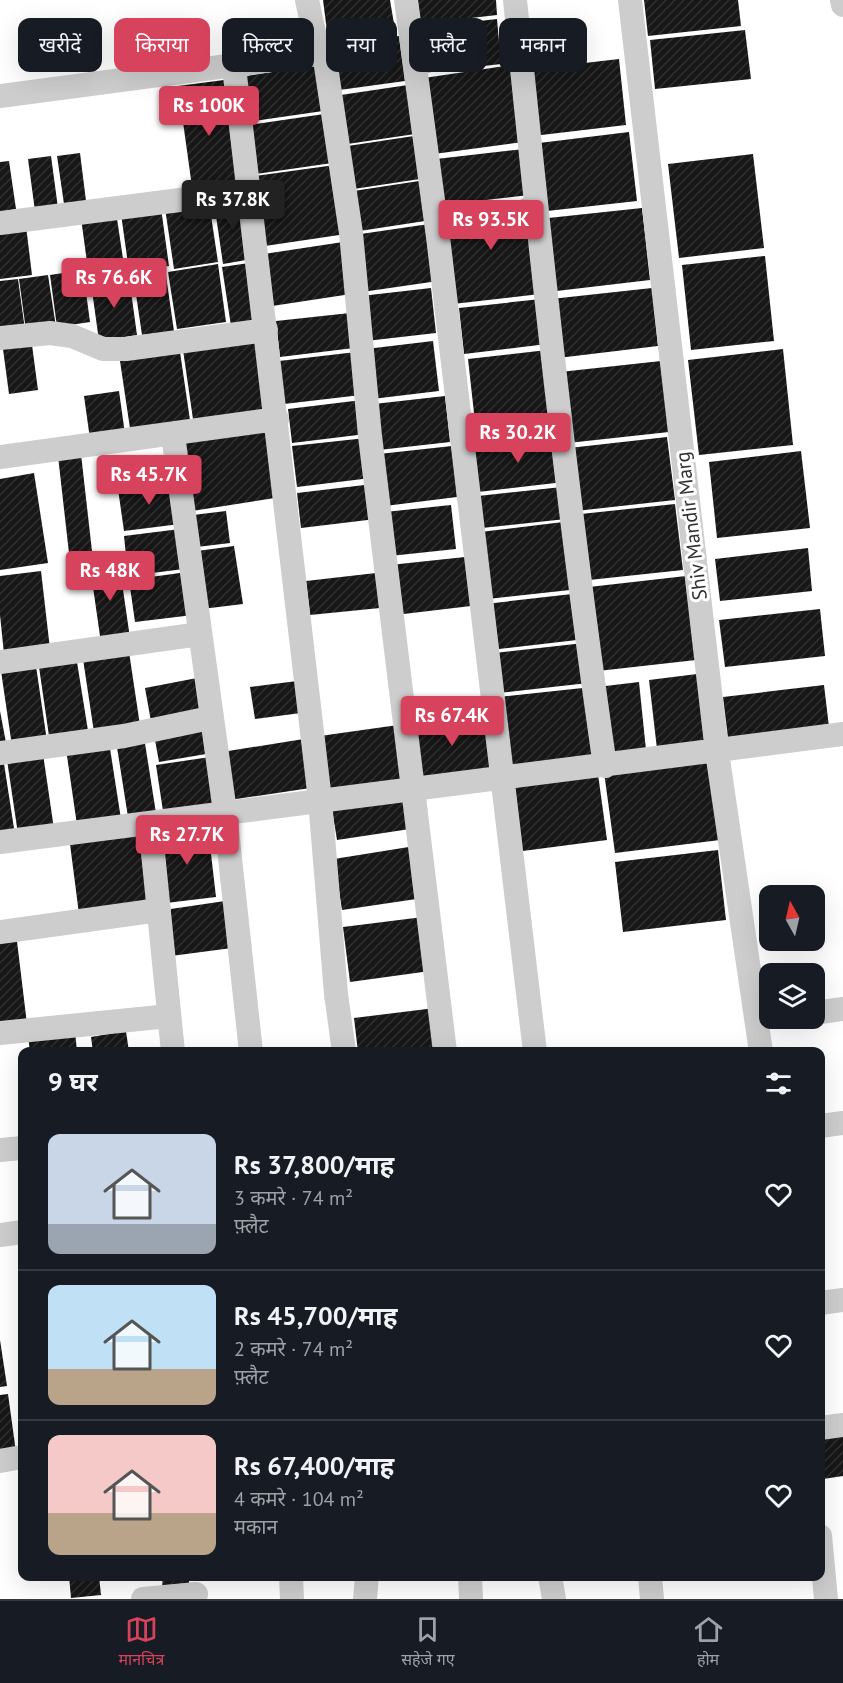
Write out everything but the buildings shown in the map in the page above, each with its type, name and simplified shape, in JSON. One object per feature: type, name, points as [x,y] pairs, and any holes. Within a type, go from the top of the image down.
[{"type":"street","points":[[308,0],[314,33],[324,53],[351,233],[370,436],[444,1047]]},
{"type":"street","points":[[406,0],[438,237],[534,1047]]},
{"type":"street","points":[[515,0],[530,160],[577,574],[605,766]]},
{"type":"street","name":"Shiv Mandir Marg","points":[[630,0],[717,752],[759,986]]},
{"type":"street","points":[[842,0],[843,5]]},
{"type":"street","points":[[314,55],[324,53]]},
{"type":"street","points":[[0,96],[222,68]]},
{"type":"street","points":[[235,72],[320,800],[335,984],[343,1047]]},
{"type":"street","points":[[0,223],[250,191]]},
{"type":"street","points":[[0,338],[50,333],[72,336],[104,349],[126,349],[266,330]]},
{"type":"street","points":[[0,457],[277,419]]},
{"type":"street","points":[[173,435],[210,718],[225,812],[250,1047]]},
{"type":"street","points":[[0,662],[200,634]]},
{"type":"street","points":[[0,753],[124,736],[210,718]]},
{"type":"street","points":[[0,842],[412,788],[717,752],[843,734]]},
{"type":"street","points":[[150,823],[172,1047]]},
{"type":"street","points":[[0,932],[159,910]]},
{"type":"street","points":[[825,1011],[843,1009]]},
{"type":"street","points":[[0,1033],[169,1016]]},
{"type":"street","name":"Shiv Mandir Marg","points":[[762,1047],[764,1029]]},
{"type":"street","points":[[825,1125],[843,1123]]},
{"type":"street","points":[[0,1150],[18,1148]]},
{"type":"street","points":[[0,1234],[18,1232]]},
{"type":"street","points":[[825,1302],[843,1300]]},
{"type":"street","points":[[825,1427],[843,1425]]},
{"type":"street","points":[[0,1461],[18,1458]]},
{"type":"street","points":[[291,1581],[292,1599]]},
{"type":"street","points":[[365,1599],[367,1581]]},
{"type":"street","points":[[470,1581],[471,1599]]},
{"type":"street","points":[[551,1581],[554,1599]]},
{"type":"street","points":[[650,1581],[652,1599]]},
{"type":"street","points":[[824,1581],[826,1599]]},
{"type":"street","points":[[143,1599],[196,1590]]}]
